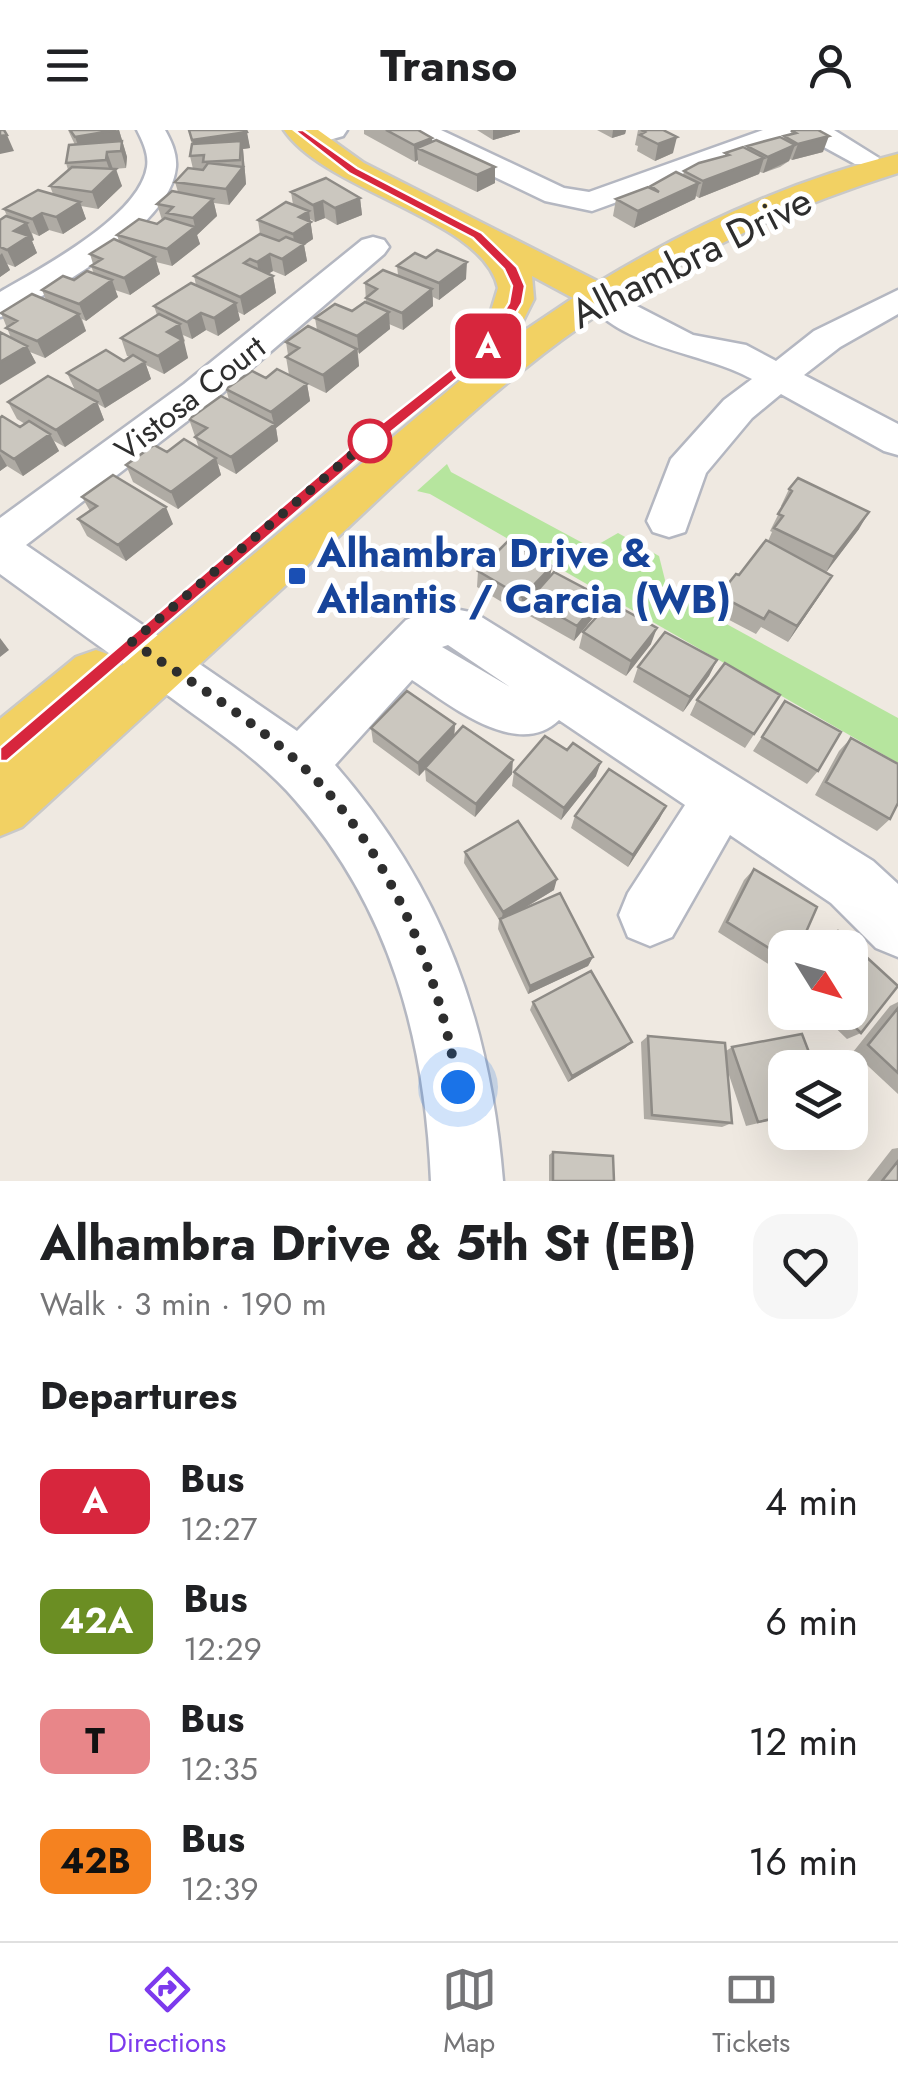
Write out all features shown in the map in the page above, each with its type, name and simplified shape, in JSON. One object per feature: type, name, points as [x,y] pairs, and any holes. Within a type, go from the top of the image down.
[{"type":"main road","points":[[318,132],[353,170],[478,236],[602,275]]},
{"type":"main road","points":[[318,132],[602,275]]},
{"type":"main road","name":"Alhambra Drive","points":[[0,755],[148,652],[486,379],[602,275],[772,208],[881,161],[898,148]]},
{"type":"main road","name":"Alhambra Drive","points":[[0,807],[148,652],[358,450],[490,345],[688,227],[763,193],[881,161]]},
{"type":"main road","points":[[478,236],[510,267],[519,286],[516,303],[490,345]]},
{"type":"street","points":[[0,308],[115,229],[147,199],[160,173],[162,158],[150,130]]},
{"type":"street","points":[[418,130],[556,195],[592,202],[725,150],[792,130]]},
{"type":"street","points":[[813,130],[881,161]]},
{"type":"street","name":"Vistosa Court","points":[[0,541],[198,393],[374,247]]},
{"type":"street","points":[[602,275],[624,315],[683,344],[733,353],[898,441]]},
{"type":"street","points":[[669,522],[686,469],[738,409],[827,339],[898,300]]},
{"type":"street","points":[[0,550],[301,764],[342,812],[382,870],[412,926],[432,979],[453,1056],[467,1148],[467,1181]]},
{"type":"street","points":[[301,764],[407,651],[439,625],[458,627],[852,882],[898,926]]},
{"type":"street","points":[[650,916],[720,800]]},
{"type":"green space","points":[[447,464],[451,472],[592,548],[618,533],[659,556],[668,592],[898,718],[898,763],[430,494],[417,491]]},
{"type":"building","points":[[70,130],[116,130],[75,137]]},
{"type":"building","points":[[189,130],[246,130],[247,132],[192,140]]},
{"type":"building","points":[[386,130],[418,130],[432,138],[414,145]]},
{"type":"building","points":[[641,130],[663,130],[677,137],[658,144],[640,135],[645,132]]},
{"type":"building","points":[[793,130],[818,130],[829,136],[798,144],[784,136],[796,133]]},
{"type":"building","points":[[780,137],[795,145],[768,157],[747,146]]},
{"type":"building","points":[[436,140],[495,167],[477,175],[417,148]]},
{"type":"building","points":[[122,141],[121,151],[107,152],[106,160],[66,163],[69,145]]},
{"type":"building","points":[[241,141],[240,160],[203,162],[204,155],[190,156],[192,144]]},
{"type":"building","points":[[743,147],[764,158],[703,181],[684,171],[729,155],[725,153]]},
{"type":"building","points":[[208,163],[243,167],[226,189],[175,182],[188,168],[203,170]]},
{"type":"building","points":[[72,167],[116,169],[92,192],[50,186]]},
{"type":"building","points":[[676,172],[699,183],[638,211],[616,199],[648,187],[659,192],[651,186]]},
{"type":"building","points":[[326,178],[360,198],[335,208],[323,201],[313,205],[291,192]]},
{"type":"building","points":[[38,190],[80,202],[56,217],[42,213],[32,219],[4,209]]},
{"type":"building","points":[[172,191],[213,199],[193,218],[167,213],[173,207],[157,204]]},
{"type":"building","points":[[286,202],[309,211],[299,217],[311,222],[293,234],[258,220]]},
{"type":"building","points":[[6,216],[27,223],[14,231],[29,236],[7,250],[0,247],[0,220]]},
{"type":"building","points":[[165,218],[195,227],[167,249],[117,235],[139,219],[157,224]]},
{"type":"building","points":[[260,234],[304,244],[282,259],[270,254],[257,262],[250,259],[244,263],[273,276],[240,297],[194,276]]},
{"type":"building","points":[[114,239],[155,257],[124,278],[91,266],[102,259],[90,254]]},
{"type":"building","points":[[437,250],[467,262],[439,283],[397,266],[415,253],[426,258]]},
{"type":"building","points":[[383,270],[432,289],[402,313],[366,298],[377,289],[365,283]]},
{"type":"building","points":[[87,271],[112,280],[79,304],[42,290],[63,276],[74,280]]},
{"type":"building","points":[[191,283],[236,303],[214,318],[201,313],[187,322],[154,306]]},
{"type":"building","points":[[32,294],[79,314],[37,341],[6,328],[17,321],[1,313]]},
{"type":"building","points":[[365,302],[389,312],[357,336],[315,318],[335,304],[352,311]]},
{"type":"building","points":[[159,314],[180,324],[167,332],[182,340],[158,356],[121,338]]},
{"type":"building","points":[[308,326],[357,349],[323,375],[286,357],[299,348],[286,342]]},
{"type":"building","points":[[0,332],[27,346],[0,362]]},
{"type":"building","points":[[106,350],[124,361],[133,355],[145,362],[98,391],[67,373]]},
{"type":"building","points":[[277,369],[307,384],[271,412],[226,389],[252,371],[266,378]]},
{"type":"building","points":[[48,376],[97,402],[56,430],[8,402]]},
{"type":"building","points":[[221,396],[275,424],[231,457],[195,437],[207,428],[189,419]]},
{"type":"building","points":[[2,416],[20,427],[29,421],[50,434],[14,459],[0,450]]},
{"type":"building","points":[[184,439],[216,458],[171,492],[126,465],[154,445],[167,452]]},
{"type":"building","points":[[113,475],[166,507],[118,545],[78,519],[97,506],[82,497]]},
{"type":"building","points":[[798,478],[869,512],[834,557],[774,528],[783,516],[778,514],[792,491],[789,489]]},
{"type":"building","points":[[766,540],[832,576],[797,626],[769,611],[764,619],[719,595]]},
{"type":"building","points":[[508,541],[552,566],[522,597],[478,571]]},
{"type":"building","points":[[554,572],[601,597],[577,626],[530,599]]},
{"type":"building","points":[[610,602],[657,628],[631,661],[583,632]]},
{"type":"building","points":[[665,632],[717,660],[690,697],[638,667]]},
{"type":"building","points":[[725,663],[780,695],[754,734],[697,700]]},
{"type":"building","points":[[407,691],[455,724],[418,763],[371,728]]},
{"type":"building","points":[[785,701],[841,732],[818,771],[762,737]]},
{"type":"building","points":[[463,726],[513,760],[476,804],[425,768]]},
{"type":"building","points":[[545,736],[567,750],[573,743],[601,762],[564,808],[514,772]]},
{"type":"building","points":[[851,738],[898,764],[898,803],[890,819],[826,782]]},
{"type":"building","points":[[609,769],[666,806],[633,855],[575,816]]},
{"type":"building","points":[[518,821],[557,879],[503,912],[465,852]]},
{"type":"building","points":[[754,869],[817,907],[807,930],[768,930],[768,947],[727,922]]},
{"type":"building","points":[[560,893],[593,957],[530,986],[500,919]]},
{"type":"building","points":[[868,958],[898,986],[868,1024]]},
{"type":"building","points":[[591,971],[632,1042],[572,1076],[533,1002]]},
{"type":"building","points":[[898,1008],[898,1073],[868,1045]]},
{"type":"building","points":[[802,1034],[808,1050],[768,1050],[768,1120],[758,1122],[732,1047]]},
{"type":"building","points":[[648,1036],[725,1043],[732,1123],[652,1115]]},
{"type":"building","points":[[553,1152],[613,1156],[614,1181],[553,1181]]},
{"type":"building","points":[[898,1161],[898,1181],[882,1181]]},
{"type":"bus line","name":"A","points":[[0,755],[358,450],[490,345],[516,303],[519,286],[510,267],[478,236],[353,170],[299,130]]},
{"type":"place","name":"Alhambra Drive & Atlantis / Carcia (WB)","points":[[297,576]]},
{"type":"route","points":[[370,441],[374,436],[132,642],[301,764],[342,812],[382,870],[412,926],[432,979],[458,1087]]}]
